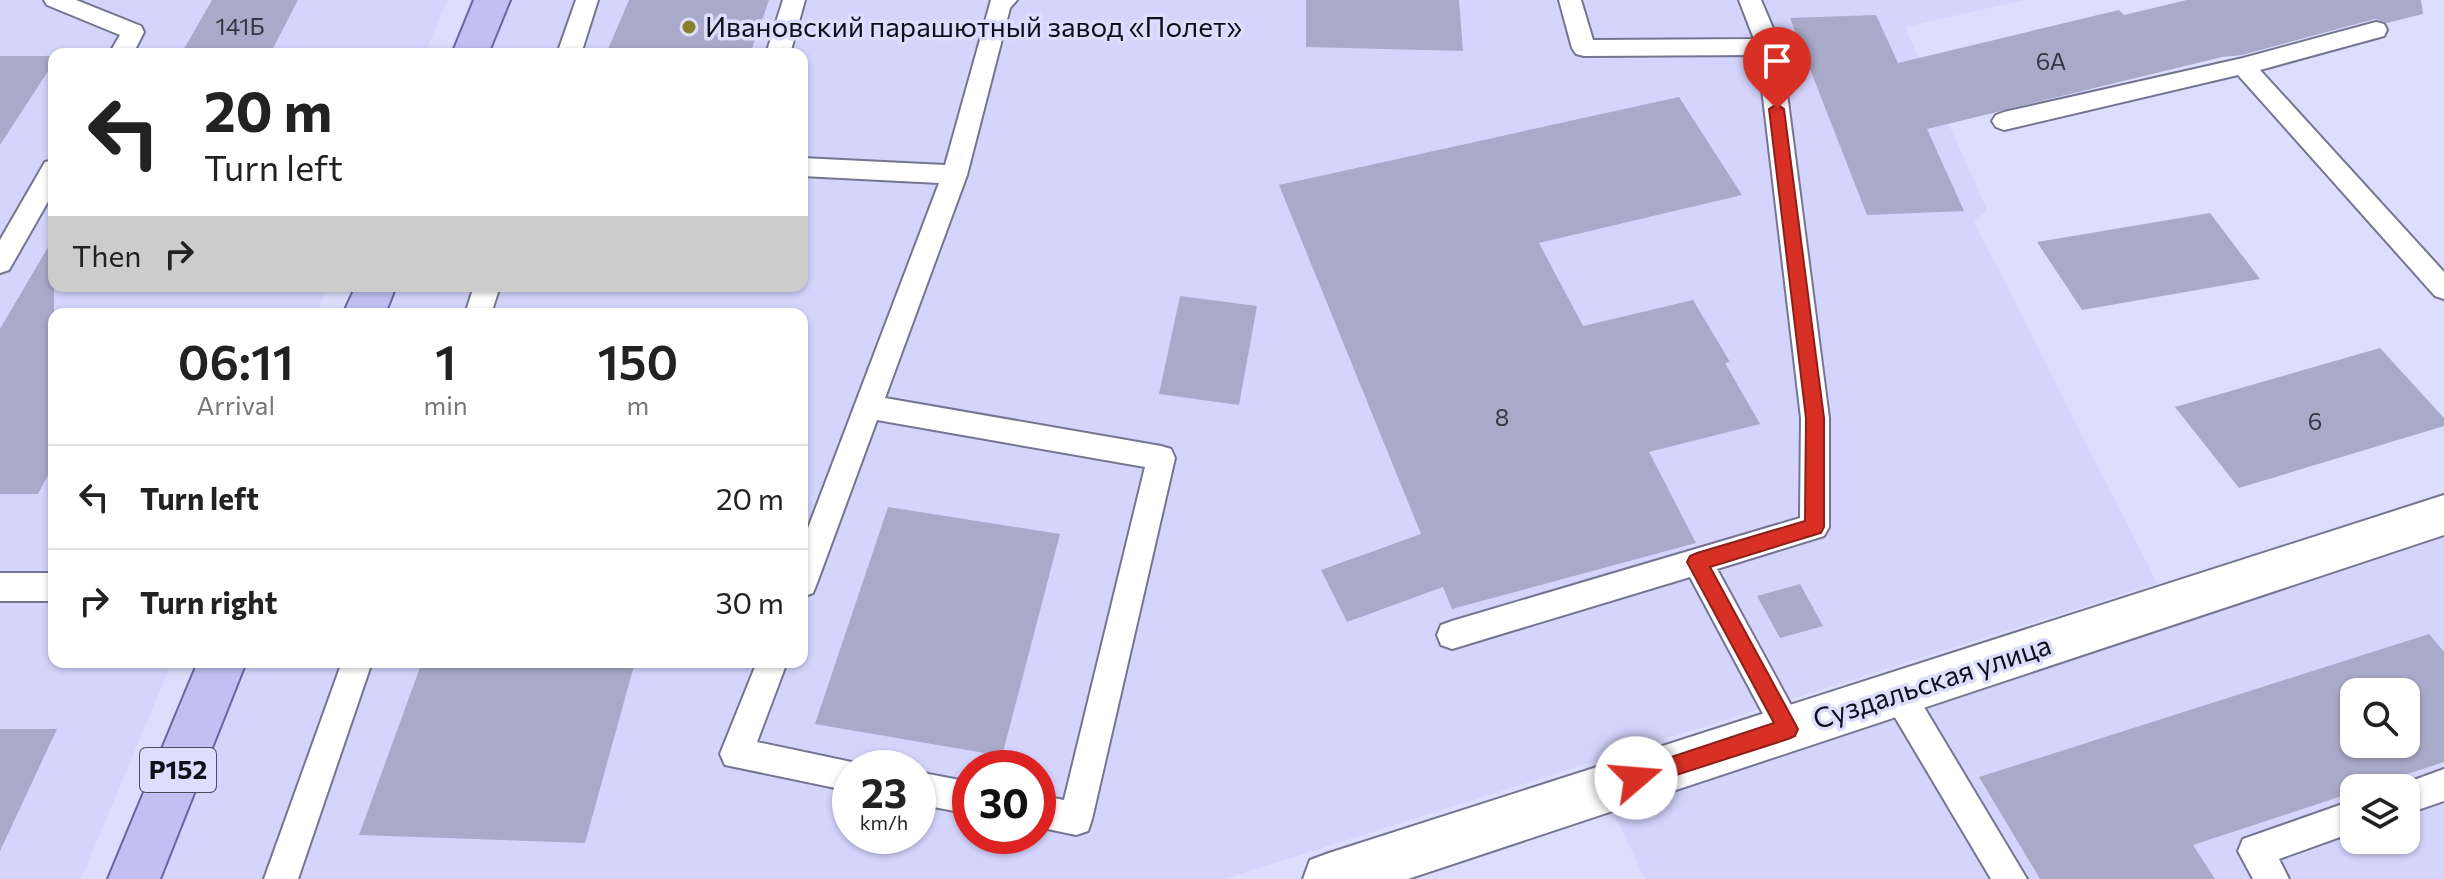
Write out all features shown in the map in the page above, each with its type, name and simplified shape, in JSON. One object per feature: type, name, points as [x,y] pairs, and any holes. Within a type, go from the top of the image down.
[{"type":"main road","points":[[472,48],[492,0]]},
{"type":"main road","name":"Р152","points":[[134,879],[220,668]]},
{"type":"street","name":"Суздальская улица","points":[[1329,879],[1397,868],[1788,729],[2444,515]]},
{"type":"lane","points":[[55,0],[133,32],[124,48]]},
{"type":"lane","points":[[571,48],[587,0]]},
{"type":"lane","points":[[780,48],[794,0]]},
{"type":"lane","points":[[808,567],[955,175],[1000,4],[1006,0]]},
{"type":"lane","points":[[1570,0],[1584,48],[1769,47]]},
{"type":"lane","points":[[1452,635],[1814,527],[1815,418],[1769,47],[1750,0]]},
{"type":"lane","points":[[2004,121],[2243,66],[2376,30]]},
{"type":"lane","points":[[2243,66],[2444,289]]},
{"type":"lane","points":[[808,167],[955,175]]},
{"type":"lane","points":[[0,263],[48,179]]},
{"type":"lane","points":[[869,407],[1161,458],[1076,819],[1056,815]]},
{"type":"lane","points":[[1697,562],[1788,729]]},
{"type":"lane","points":[[0,587],[48,587]]},
{"type":"lane","points":[[281,879],[355,668]]},
{"type":"lane","points":[[770,668],[736,754],[832,772]]},
{"type":"lane","points":[[1898,693],[2010,879]]},
{"type":"lane","points":[[2420,793],[2444,785]]},
{"type":"lane","points":[[2272,879],[2255,851],[2340,821]]},
{"type":"shaded area","points":[[0,0],[447,0],[427,48],[48,48],[48,292],[326,292],[319,308],[48,308],[48,668],[169,668],[81,879],[0,879]]},
{"type":"shaded area","points":[[505,0],[2025,0],[1905,27],[1987,210],[1974,222],[2157,583],[1224,879],[159,879],[239,668],[808,668],[808,308],[381,308],[388,292],[808,292],[808,48],[485,48]]},
{"type":"shaded area","points":[[2444,526],[2444,879],[1645,879],[1612,809]]},
{"type":"building","points":[[212,0],[298,0],[273,48],[184,48]]},
{"type":"building","name":"Ивановский парашютный завод «Полет»","points":[[629,0],[769,0],[752,48],[609,48]]},
{"type":"building","points":[[1306,0],[1459,0],[1463,51],[1306,47]]},
{"type":"building","points":[[2187,0],[2421,0],[2423,14],[2387,23],[2375,19],[2242,55],[2222,57],[1927,129],[1964,211],[1867,215],[1790,18],[1876,15],[1898,63],[2119,10],[2124,15]]},
{"type":"building","points":[[0,56],[48,56],[48,71],[0,145]]},
{"type":"building","points":[[1679,97],[1742,195],[1539,243],[1583,326],[1693,300],[1730,362],[1725,363],[1760,424],[1649,452],[1696,543],[1452,609],[1443,587],[1347,622],[1321,570],[1421,534],[1279,185]]},
{"type":"building","points":[[2210,213],[2260,279],[2082,310],[2037,242]]},
{"type":"building","points":[[48,247],[48,292],[54,292],[54,308],[48,308],[48,475],[38,494],[0,494],[0,329]]},
{"type":"building","points":[[1180,296],[1257,306],[1239,405],[1159,394]]},
{"type":"building","points":[[2380,348],[2444,418],[2444,426],[2239,488],[2175,407]]},
{"type":"building","points":[[888,507],[1060,534],[1004,750],[967,750],[815,724]]},
{"type":"building","points":[[1800,584],[1823,626],[1780,638],[1757,596]]},
{"type":"building","points":[[2429,634],[2444,652],[2444,762],[2408,774],[2340,774],[2340,797],[2193,845],[2215,879],[2040,879],[1979,777]]},
{"type":"building","points":[[420,668],[633,668],[585,843],[359,835]]},
{"type":"building","points":[[0,729],[57,729],[0,851]]},
{"type":"place","name":"Ивановский парашютный завод «Полет»","points":[[689,27]]},
{"type":"route","points":[[1636,778],[1788,729],[1697,562],[1814,527],[1815,418],[1777,109]]}]
